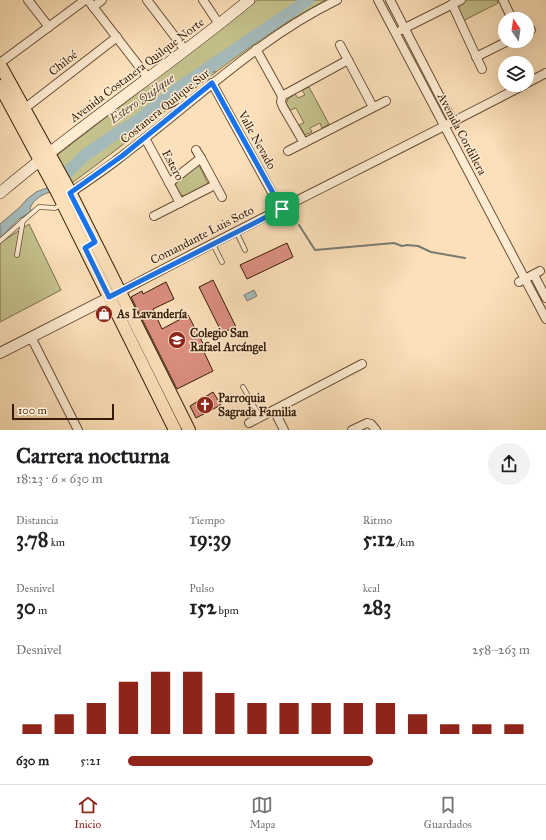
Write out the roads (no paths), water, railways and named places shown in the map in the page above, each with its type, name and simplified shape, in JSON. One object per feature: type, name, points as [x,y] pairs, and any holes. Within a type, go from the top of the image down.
[{"type":"main road","name":"Avenida Costanera Quilque Norte","points":[[0,193],[44,156],[249,0]]},
{"type":"main road","points":[[0,64],[24,108],[44,156],[115,295],[189,430]]},
{"type":"main road","points":[[2,94],[44,156]]},
{"type":"main road","points":[[115,295],[175,430]]},
{"type":"street","points":[[28,0],[49,27]]},
{"type":"street","points":[[0,64],[85,0]]},
{"type":"street","points":[[102,0],[91,3],[148,78]]},
{"type":"street","points":[[147,0],[185,50]]},
{"type":"street","points":[[203,0],[219,24]]},
{"type":"street","name":"Costanera Quilque Sur","points":[[65,195],[122,156],[212,83],[256,50],[303,18],[337,0]]},
{"type":"street","name":"Avenida Cordillera","points":[[378,0],[522,280],[546,319]]},
{"type":"street","name":"Avenida Cordillera","points":[[390,0],[453,122]]},
{"type":"street","points":[[395,33],[460,0]]},
{"type":"street","points":[[503,0],[509,12]]},
{"type":"street","points":[[452,4],[482,69]]},
{"type":"street","name":"Chiloé","points":[[24,108],[117,37]]},
{"type":"street","points":[[340,45],[373,107]]},
{"type":"street","points":[[476,57],[498,46]]},
{"type":"street","points":[[256,50],[282,96],[281,102],[283,107],[304,143]]},
{"type":"street","points":[[282,96],[348,60]]},
{"type":"street","points":[[534,79],[546,73]]},
{"type":"street","name":"Valle Nevado","points":[[212,83],[282,209]]},
{"type":"street","name":"Comandante Luis Soto","points":[[0,353],[511,92]]},
{"type":"street","points":[[288,151],[386,101]]},
{"type":"street","name":"Estero","points":[[145,138],[180,203]]},
{"type":"street","points":[[196,150],[222,198]]},
{"type":"street","points":[[169,182],[201,158]]},
{"type":"street","points":[[154,216],[215,185]]},
{"type":"street","points":[[522,280],[537,273],[546,298]]},
{"type":"street","points":[[31,337],[78,430]]},
{"type":"street","points":[[249,423],[362,364]]},
{"type":"street","points":[[274,410],[284,430]]},
{"type":"street","points":[[352,430],[367,423],[371,424],[376,430]]},
{"type":"lane","points":[[0,241],[39,207],[55,208],[65,195]]},
{"type":"lane","points":[[17,255],[24,220]]},
{"type":"lane","points":[[236,232],[245,250]]},
{"type":"lane","points":[[213,243],[222,262]]},
{"type":"lane","points":[[243,387],[260,417]]},
{"type":"waterway","name":"Estero Quilque","points":[[56,184],[84,156],[134,123],[180,87],[308,0]]},
{"type":"waterway","name":"Estero Quilque","points":[[207,69],[215,72]]},
{"type":"waterway","points":[[299,225],[315,250],[394,243],[402,246],[418,246],[431,252],[465,258]]},
{"type":"place","name":"As Lavandería","points":[[104,314]]},
{"type":"place","name":"Colegio San Rafael Arcángel","points":[[177,340]]},
{"type":"place","name":"Parroquia Sagrada Familia","points":[[205,405]]}]
